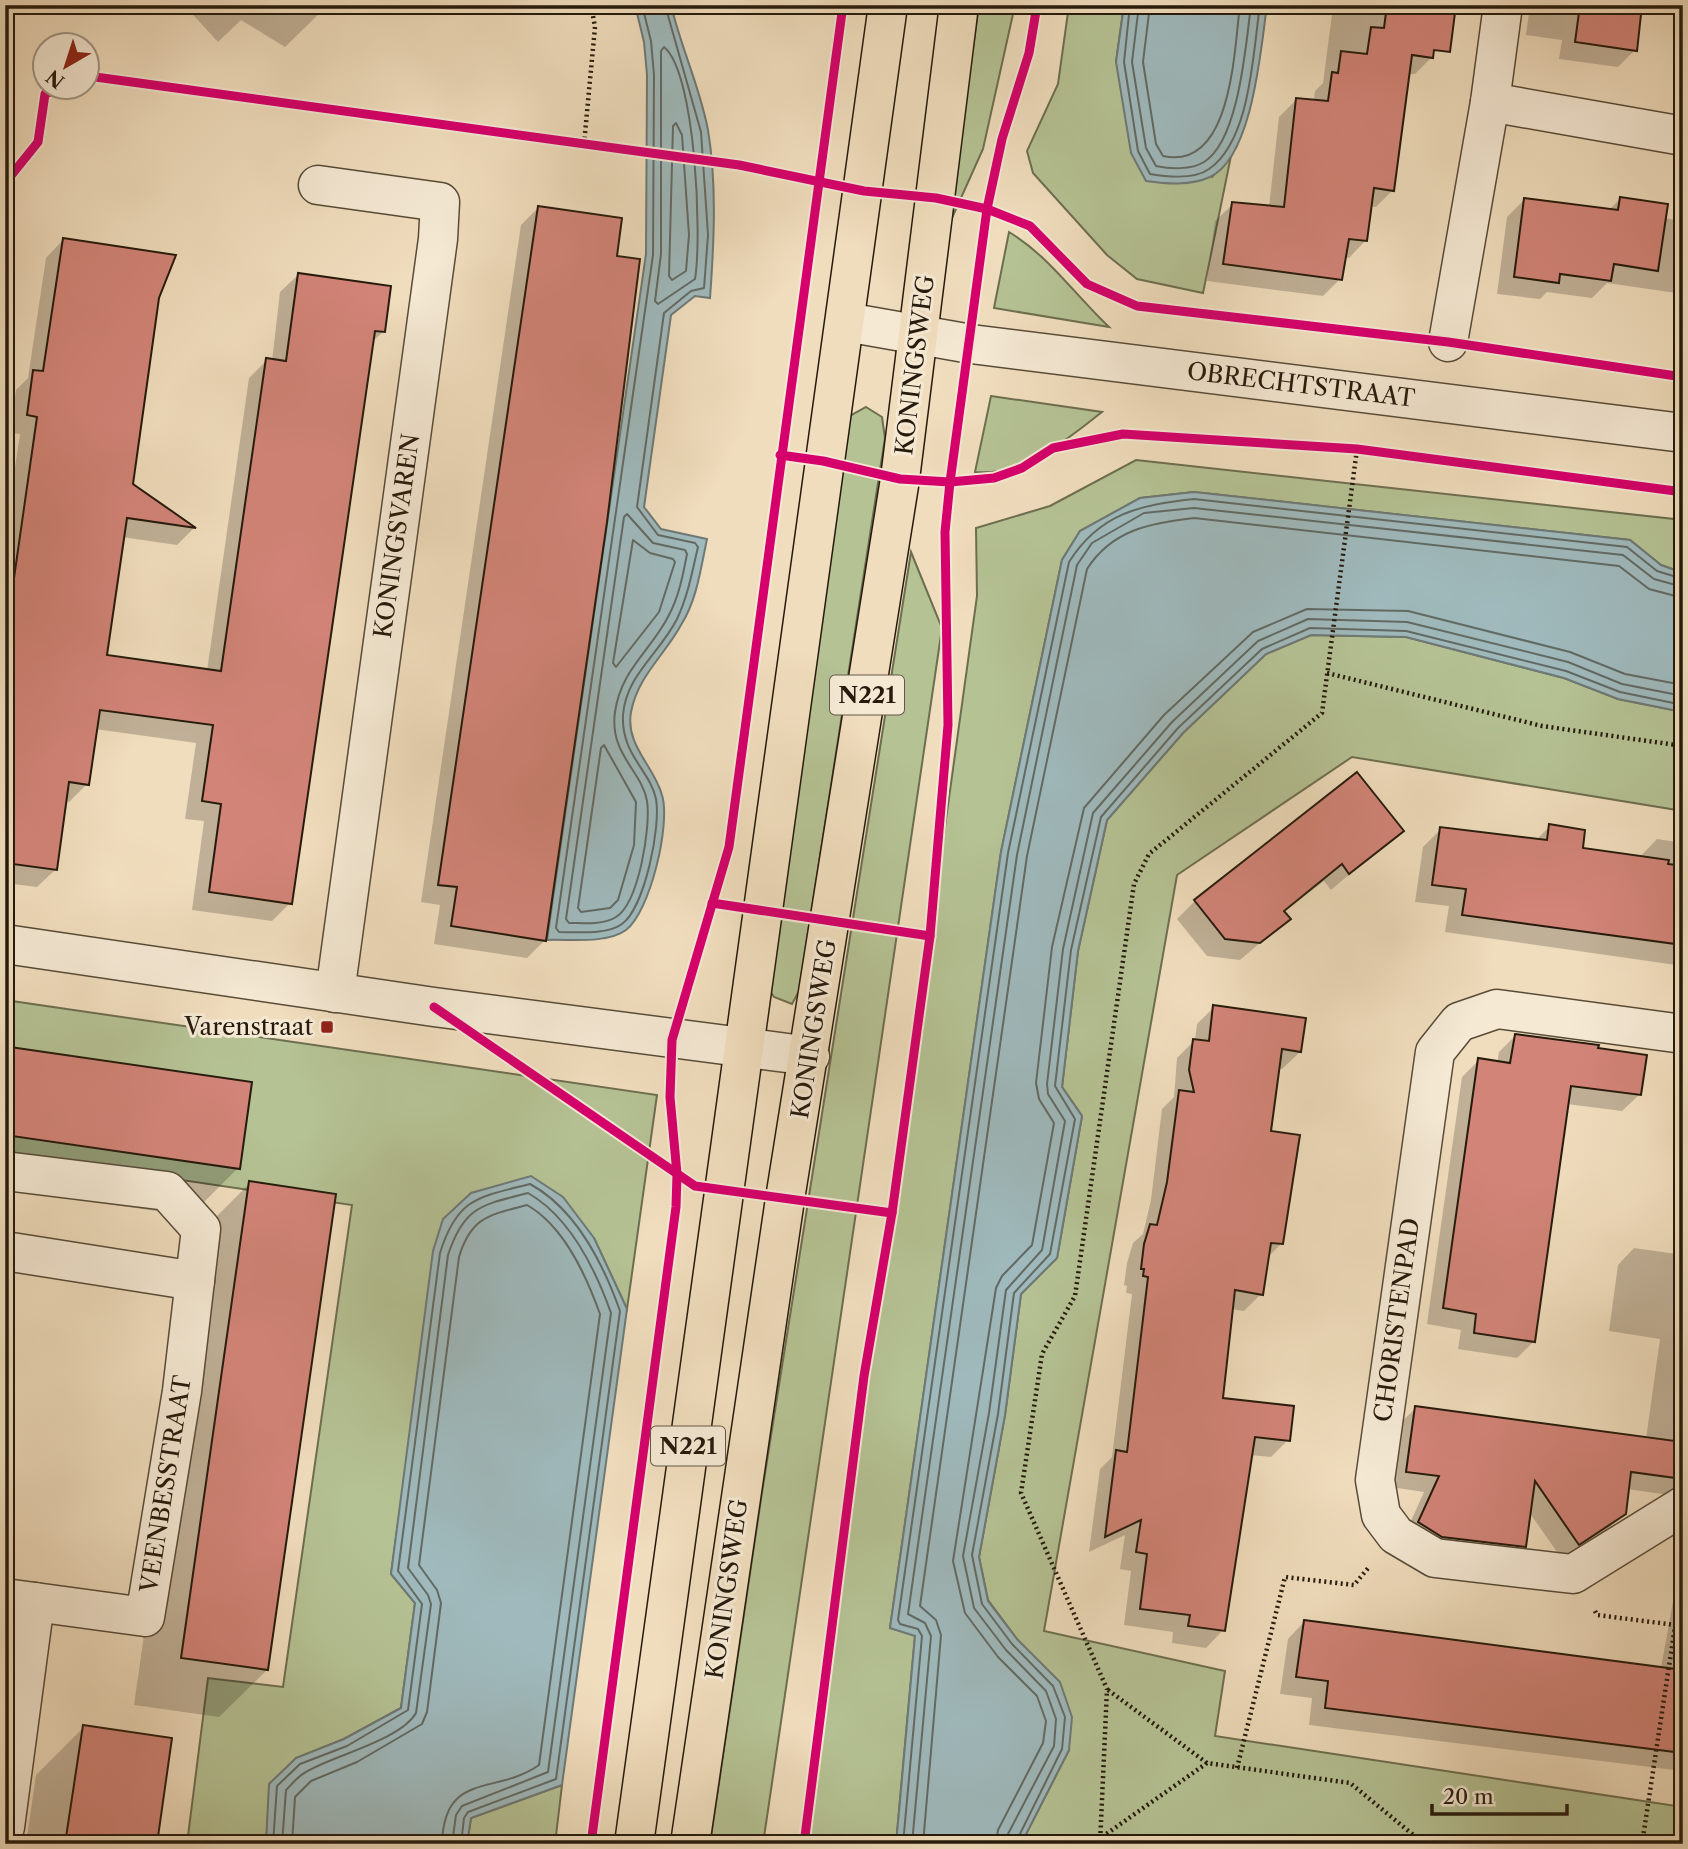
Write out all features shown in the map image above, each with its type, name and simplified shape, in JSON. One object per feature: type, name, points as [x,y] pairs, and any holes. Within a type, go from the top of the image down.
[{"type":"main road","name":"N221","points":[[634,1844],[888,5]]},
{"type":"main road","name":"KONINGSWEG","points":[[690,1844],[785,1199],[810,1056],[920,334],[959,5]]},
{"type":"street","points":[[1448,342],[1490,102],[1503,5]]},
{"type":"street","points":[[1490,102],[1683,136]]},
{"type":"street","name":"KONINGSVAREN","points":[[318,185],[440,202],[436,253],[335,993]]},
{"type":"street","name":"OBRECHTSTRAAT","points":[[846,322],[971,344],[1683,433]]},
{"type":"street","points":[[5,944],[335,993],[810,1056]]},
{"type":"street","name":"CHORISTENPAD","points":[[1396,1535],[1381,1515],[1375,1480],[1435,1052],[1459,1022],[1497,1009],[1683,1034]]},
{"type":"street","name":"VEENBESSTRAAT","points":[[5,1171],[167,1191],[201,1229],[182,1391],[145,1617],[20,1600],[5,1827]]},
{"type":"street","points":[[5,1251],[195,1281]]},
{"type":"street","points":[[1396,1535],[1435,1558],[1573,1574],[1683,1506]]},
{"type":"path","points":[[584,144],[595,27],[592,5]]},
{"type":"path","points":[[570,142],[597,146]]},
{"type":"path","points":[[1343,449],[1370,451]]},
{"type":"path","points":[[1100,1841],[1107,1689],[1021,1493],[1042,1354],[1075,1296],[1134,884],[1149,854],[1322,712],[1357,449]]},
{"type":"path","points":[[1327,673],[1542,726],[1683,746]]},
{"type":"path","points":[[1237,1768],[1284,1577],[1354,1585],[1396,1535]]},
{"type":"path","points":[[1573,1574],[1597,1615],[1675,1625]]},
{"type":"path","points":[[1642,1844],[1683,1574]]},
{"type":"path","points":[[1107,1689],[1207,1763],[1350,1783],[1422,1842],[1438,1844]]},
{"type":"path","points":[[1100,1841],[1207,1763]]},
{"type":"green space","points":[[979,5],[1015,5],[983,149],[947,229]]},
{"type":"green space","points":[[1069,5],[1124,5],[1116,62],[1212,177],[1231,156],[1203,293],[1137,279],[1107,255],[1033,173],[1027,151],[1058,84]]},
{"type":"green space","points":[[1009,232],[1049,264],[1109,327],[994,308]]},
{"type":"green space","points":[[991,396],[1102,412],[1059,445],[1027,462],[993,472],[975,472]]},
{"type":"green space","points":[[866,407],[882,417],[885,438],[799,991],[792,1004],[774,997],[764,982],[850,416]]},
{"type":"green space","points":[[1136,460],[1683,520],[1683,573],[1661,565],[1630,540],[1194,492],[1140,498],[1080,531],[1062,560],[1001,852],[890,1628],[915,1635],[896,1844],[804,1844],[977,596],[976,528],[1050,506]]},
{"type":"green space","points":[[911,552],[942,628],[763,1844],[710,1844],[761,1499]]},
{"type":"green space","points":[[1311,635],[1406,637],[1564,678],[1618,699],[1683,712],[1683,811],[1352,757],[1177,875],[1044,1631],[1225,1671],[1215,1736],[1683,1807],[1683,1844],[1021,1844],[1069,1750],[1017,1639],[988,1600],[979,1557],[1005,1415],[1021,1294],[1057,1258],[1082,1116],[1062,1087],[1078,951],[1107,820],[1183,733],[1266,654]]},
{"type":"green space","points":[[5,1000],[657,1095],[627,1309],[594,1238],[484,1190],[471,1193],[408,1450],[391,1574],[415,1603],[401,1708],[344,1739],[296,1758],[270,1784],[266,1844],[187,1844],[208,1678],[283,1687],[352,1205],[5,1154]]},
{"type":"green space","points":[[562,1785],[555,1844],[467,1844],[471,1818]]},
{"type":"water","points":[[635,5],[671,5],[705,114],[714,193],[710,298],[695,296],[671,315],[644,507],[661,529],[707,539],[691,605],[674,636],[645,677],[631,712],[632,735],[658,784],[664,808],[661,846],[643,905],[635,920],[618,934],[598,939],[547,940],[646,254],[647,75],[644,42]]},
{"type":"water","points":[[1124,5],[1267,5],[1258,73],[1245,125],[1225,166],[1210,177],[1186,183],[1146,181],[1131,153],[1116,62]]},
{"type":"water","points":[[1194,492],[1630,540],[1661,565],[1683,573],[1683,712],[1618,699],[1564,678],[1406,637],[1311,635],[1266,654],[1183,733],[1107,820],[1078,951],[1062,1087],[1082,1116],[1057,1258],[1021,1294],[1005,1415],[979,1557],[988,1601],[1017,1639],[1060,1682],[1072,1717],[1069,1750],[1021,1844],[896,1844],[915,1636],[890,1628],[1001,852],[1062,560],[1080,531],[1140,498]]},
{"type":"water","points":[[531,1176],[563,1197],[594,1238],[627,1309],[562,1785],[471,1818],[467,1844],[266,1844],[269,1784],[296,1758],[344,1739],[401,1708],[415,1603],[391,1574],[433,1251],[443,1219],[471,1193]]},
{"type":"building","points":[[1387,5],[1456,5],[1450,52],[1434,50],[1433,58],[1412,55],[1394,191],[1374,188],[1367,241],[1349,239],[1342,280],[1223,264],[1232,202],[1284,207],[1296,98],[1328,101],[1332,72],[1338,73],[1341,51],[1367,54],[1371,27],[1384,28]]},
{"type":"building","points":[[1580,5],[1642,5],[1637,51],[1575,42]]},
{"type":"building","points":[[1620,197],[1668,204],[1658,271],[1614,264],[1611,281],[1560,274],[1559,283],[1514,277],[1524,198],[1618,210]]},
{"type":"building","points":[[538,206],[622,218],[617,256],[640,259],[607,522],[546,941],[451,926],[457,887],[438,885]]},
{"type":"building","points":[[63,238],[176,255],[159,298],[133,484],[196,528],[127,518],[107,655],[221,671],[266,358],[286,361],[298,273],[391,286],[385,332],[375,331],[292,904],[209,892],[221,804],[202,801],[213,725],[100,710],[89,785],[69,782],[57,870],[5,863],[5,641],[37,417],[27,415],[33,370],[43,371]]},
{"type":"building","points":[[1357,772],[1404,831],[1349,874],[1342,864],[1284,911],[1291,919],[1260,943],[1225,939],[1194,900]]},
{"type":"building","points":[[1549,824],[1585,830],[1583,848],[1669,860],[1668,864],[1683,866],[1683,945],[1462,915],[1466,889],[1432,885],[1440,827],[1547,840]]},
{"type":"building","points":[[1213,1005],[1306,1018],[1301,1052],[1282,1049],[1271,1131],[1300,1135],[1283,1244],[1271,1243],[1263,1295],[1235,1290],[1223,1398],[1294,1406],[1290,1441],[1255,1437],[1225,1631],[1188,1626],[1190,1615],[1140,1609],[1147,1554],[1136,1552],[1141,1520],[1105,1537],[1116,1450],[1127,1452],[1148,1277],[1143,1276],[1144,1269],[1141,1269],[1144,1244],[1150,1224],[1157,1225],[1167,1182],[1179,1090],[1194,1092],[1189,1070],[1193,1039],[1209,1041]]},
{"type":"building","points":[[1515,1034],[1599,1045],[1598,1048],[1647,1055],[1641,1095],[1571,1086],[1535,1342],[1474,1333],[1476,1314],[1443,1308],[1478,1058],[1510,1063]]},
{"type":"building","points":[[10,1047],[252,1082],[240,1169],[5,1135],[5,1083]]},
{"type":"building","points":[[249,1181],[336,1194],[268,1670],[181,1658]]},
{"type":"building","points":[[1415,1406],[1683,1442],[1683,1479],[1631,1472],[1626,1514],[1579,1545],[1535,1481],[1526,1547],[1442,1537],[1418,1522],[1439,1476],[1406,1472]]},
{"type":"building","points":[[1304,1620],[1683,1670],[1683,1753],[1325,1708],[1328,1681],[1296,1677]]},
{"type":"building","points":[[83,1725],[172,1738],[157,1844],[65,1844]]},
{"type":"cycle path","points":[[591,1844],[676,1207],[677,1174],[670,1097],[672,1040],[729,847],[843,5]]},
{"type":"cycle path","points":[[804,1844],[864,1376],[892,1213],[930,936],[948,725],[945,532],[950,482],[987,209],[1002,139],[1029,53],[1037,5]]},
{"type":"cycle path","points":[[102,78],[739,165],[864,191],[936,198],[987,209],[1030,226],[1087,284],[1137,306],[1448,342],[1683,377]]},
{"type":"cycle path","points":[[5,183],[38,142],[44,102]]},
{"type":"cycle path","points":[[780,455],[823,461],[900,479],[950,482],[994,478],[1022,468],[1053,448],[1123,434],[1357,449],[1683,492]]},
{"type":"cycle path","points":[[712,903],[930,936]]},
{"type":"cycle path","points":[[434,1007],[695,1186],[892,1213]]},
{"type":"place","name":"Varenstraat","points":[[327,1027]]}]
